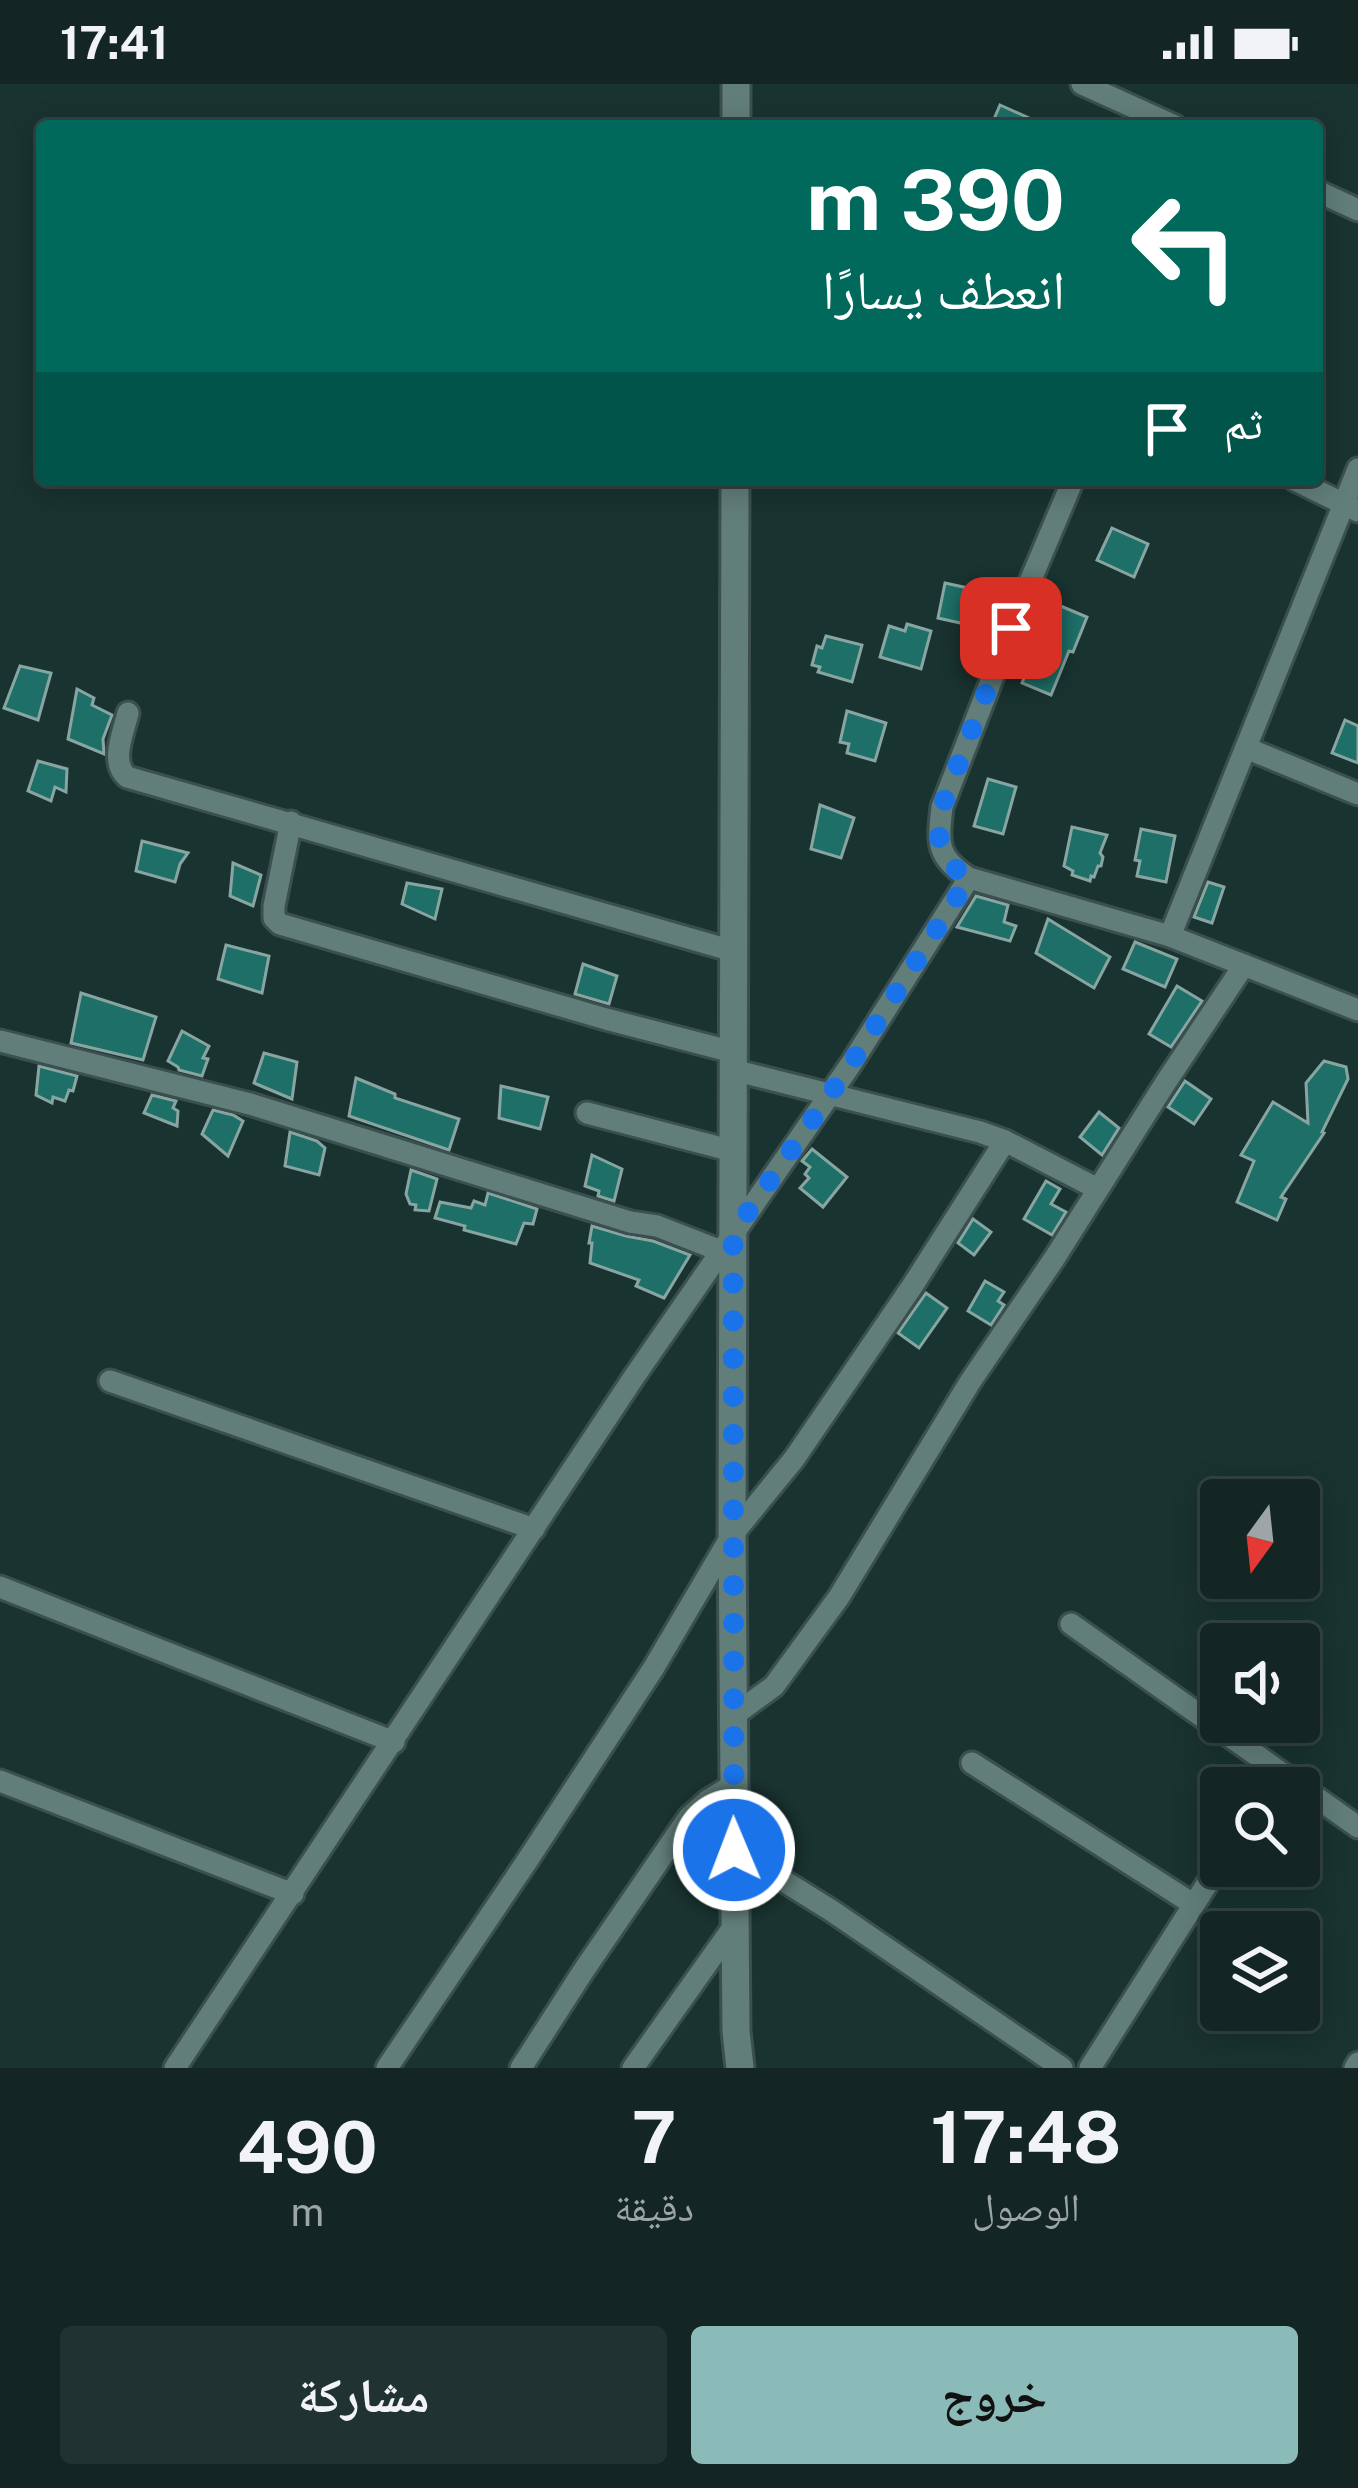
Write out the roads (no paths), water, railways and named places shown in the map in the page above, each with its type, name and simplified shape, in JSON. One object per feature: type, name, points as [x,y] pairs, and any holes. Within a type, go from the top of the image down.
[{"type":"street","points":[[736,84],[736,120]]},
{"type":"street","points":[[1082,84],[1162,120]]},
{"type":"street","points":[[1323,194],[1358,210]]},
{"type":"street","points":[[1170,936],[1351,508],[1358,469]]},
{"type":"street","points":[[736,486],[733,1151],[727,1243],[734,1926],[740,2068]]},
{"type":"street","points":[[1070,486],[942,807],[938,836],[950,866],[969,878],[1170,936],[1358,1010]]},
{"type":"street","points":[[1307,486],[1351,508]]},
{"type":"street","points":[[128,713],[117,761],[127,777],[733,951]]},
{"type":"street","points":[[1246,748],[1358,794]]},
{"type":"street","points":[[291,822],[274,906],[274,918],[280,924],[563,1006],[831,1094],[944,1121],[1005,1141],[1098,1189]]},
{"type":"street","points":[[175,2068],[831,1094],[969,878]]},
{"type":"street","points":[[733,1716],[774,1686],[838,1597],[970,1382],[1244,964]]},
{"type":"street","points":[[0,1041],[250,1104],[630,1222],[727,1243]]},
{"type":"street","points":[[587,1113],[733,1151]]},
{"type":"street","points":[[388,2068],[640,1688],[732,1535],[794,1459],[914,1285],[1005,1141]]},
{"type":"street","points":[[110,1381],[534,1529]]},
{"type":"street","points":[[0,1586],[394,1742]]},
{"type":"street","points":[[1071,1624],[1258,1767]]},
{"type":"street","points":[[972,1763],[1193,1904]]},
{"type":"street","points":[[0,1781],[292,1894]]},
{"type":"street","points":[[521,2068],[689,1817],[733,1785]]},
{"type":"street","points":[[1320,1805],[1358,1826]]},
{"type":"street","points":[[734,1850],[1062,2068]]},
{"type":"street","points":[[1090,2068],[1204,1887]]},
{"type":"street","points":[[632,2068],[734,1926]]}]
